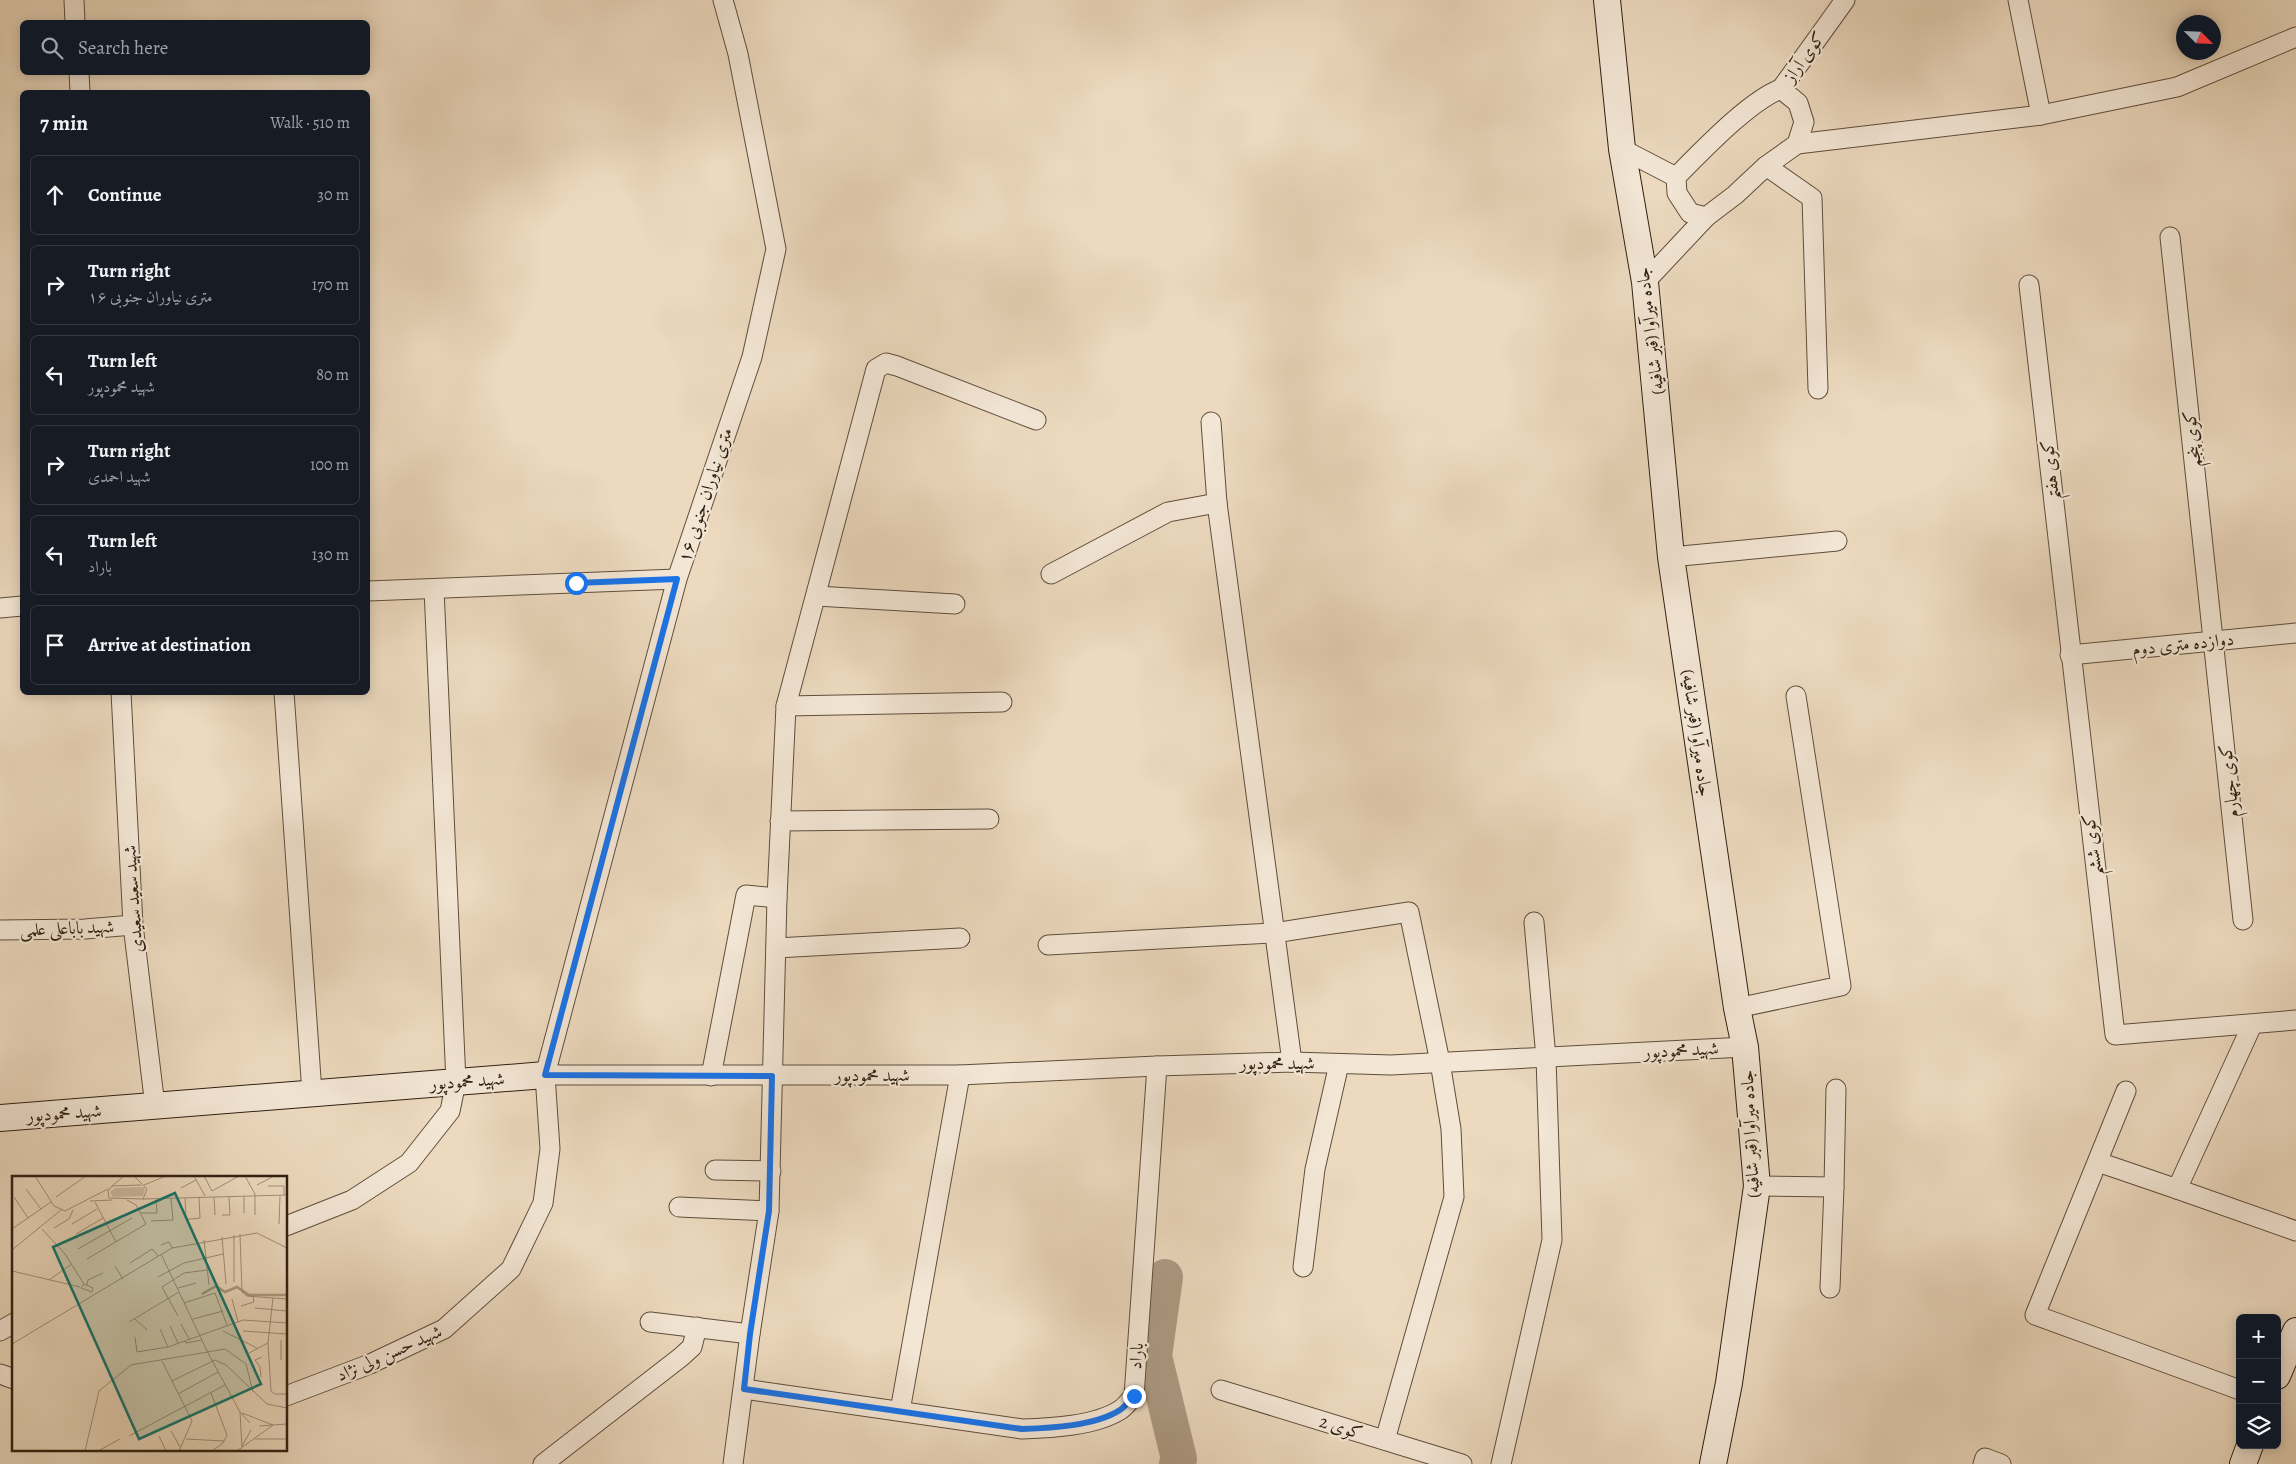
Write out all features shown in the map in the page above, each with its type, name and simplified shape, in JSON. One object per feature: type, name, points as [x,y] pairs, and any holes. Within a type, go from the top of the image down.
[{"type":"street","points":[[74,0],[75,20]]},
{"type":"street","name":"۱۶ متری نیاوران جنوبی","points":[[545,1075],[677,579],[752,357],[776,249],[738,54],[723,0]]},
{"type":"street","name":"جاده میرآوا (قبر شافیه)","points":[[1607,0],[1622,149],[1645,282],[1671,557],[1737,1008],[1745,1047],[1757,1186],[1729,1383],[1712,1464]]},
{"type":"street","name":"کوی آراز","points":[[1781,89],[1845,0]]},
{"type":"street","points":[[2018,0],[2041,115]]},
{"type":"street","points":[[1645,282],[1706,217],[1735,195],[1766,166],[1796,144],[2041,115],[2177,87],[2296,37]]},
{"type":"street","points":[[79,75],[80,90]]},
{"type":"street","points":[[1676,177],[1746,113],[1769,94],[1781,89],[1798,103],[1804,122],[1796,144]]},
{"type":"street","points":[[1622,149],[1676,177]]},
{"type":"street","points":[[1766,166],[1812,198],[1818,389]]},
{"type":"street","points":[[1676,177],[1678,193],[1690,213],[1706,217]]},
{"type":"street","name":"کوی پنجم","points":[[2170,237],[2214,641]]},
{"type":"street","name":"کوی هفتم","points":[[2029,285],[2070,655]]},
{"type":"street","points":[[733,1464],[769,1211],[780,821],[786,706],[876,369],[886,363],[898,366],[1036,420]]},
{"type":"street","points":[[1211,422],[1217,503],[1292,1062]]},
{"type":"street","points":[[1051,574],[1168,512],[1217,503]]},
{"type":"street","points":[[1671,557],[1836,541]]},
{"type":"street","points":[[370,591],[677,579]]},
{"type":"street","points":[[288,1225],[352,1200],[409,1163],[450,1111],[456,1082],[434,589]]},
{"type":"street","points":[[816,596],[955,604]]},
{"type":"street","points":[[0,608],[20,606]]},
{"type":"street","name":"دوازده متری دوم","points":[[2070,655],[2296,633]]},
{"type":"street","name":"کوی چهارم","points":[[2214,641],[2243,920]]},
{"type":"street","name":"کوی ششم","points":[[2070,655],[2115,1035],[2252,1025]]},
{"type":"street","name":"شهید سعید سعیدی","points":[[121,695],[134,925],[155,1106]]},
{"type":"street","points":[[284,695],[312,1093]]},
{"type":"street","points":[[1737,1008],[1841,986],[1796,696]]},
{"type":"street","points":[[786,706],[1002,702]]},
{"type":"street","points":[[780,821],[989,819]]},
{"type":"street","points":[[711,1076],[746,895],[778,898]]},
{"type":"street","points":[[1048,945],[1274,933],[1409,912],[1440,1062],[1451,1129],[1454,1197],[1385,1440]]},
{"type":"street","points":[[1501,1464],[1552,1240],[1546,1058],[1534,922]]},
{"type":"street","name":"شهید باباعلی علمی","points":[[0,930],[85,929],[134,925]]},
{"type":"street","points":[[776,948],[960,938]]},
{"type":"street","points":[[2177,1188],[2252,1025],[2296,1020]]},
{"type":"street","name":"شهید محمودپور","points":[[0,1118],[545,1075],[960,1075],[1292,1062],[1391,1065],[1745,1047]]},
{"type":"street","points":[[1303,1267],[1315,1169],[1339,1064]]},
{"type":"street","name":"باراد","points":[[744,1389],[1022,1429],[1060,1428],[1106,1416],[1120,1410],[1134,1396],[1157,1066]]},
{"type":"street","name":"شهید حسن ولی نژاد","points":[[288,1395],[370,1364],[444,1330],[511,1269],[543,1202],[550,1149],[545,1075]]},
{"type":"street","points":[[900,1411],[960,1075]]},
{"type":"street","points":[[1830,1288],[1836,1088]]},
{"type":"street","points":[[2126,1092],[2035,1315],[2236,1389]]},
{"type":"street","points":[[2098,1162],[2296,1231]]},
{"type":"street","points":[[714,1170],[771,1171]]},
{"type":"street","points":[[1757,1186],[1834,1187]]},
{"type":"street","points":[[679,1207],[769,1211]]},
{"type":"street","points":[[650,1322],[750,1334]]},
{"type":"street","points":[[0,1331],[12,1324]]},
{"type":"street","points":[[543,1464],[692,1347],[697,1327]]},
{"type":"street","points":[[2281,1367],[2296,1331]]},
{"type":"street","name":"کوی 2","points":[[1220,1390],[1462,1464]]},
{"type":"street","points":[[2243,1464],[2249,1449]]},
{"type":"street","points":[[1983,1464],[1985,1458],[2001,1464]]},
{"type":"waterway","points":[[1165,1277],[1154,1356],[1179,1459],[1177,1464]]},
{"type":"route","points":[[576,583],[677,579],[545,1075],[772,1076],[769,1211],[750,1334],[744,1389],[1022,1429],[1060,1428],[1106,1416],[1120,1410],[1134,1396]]}]
